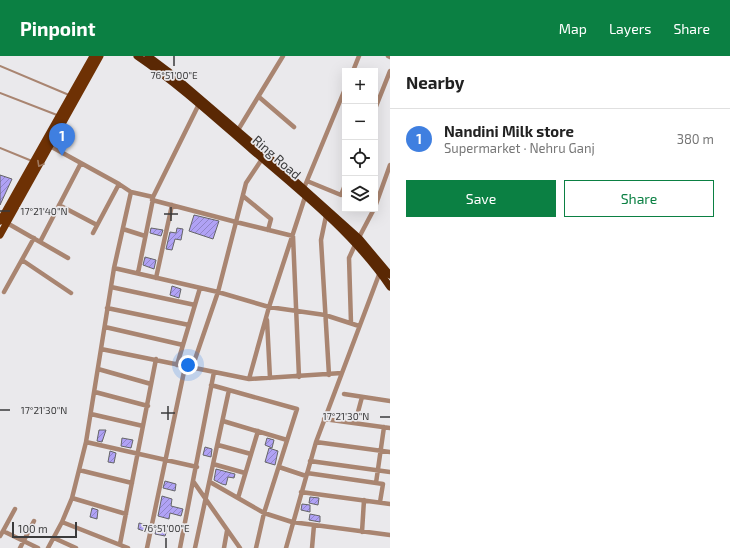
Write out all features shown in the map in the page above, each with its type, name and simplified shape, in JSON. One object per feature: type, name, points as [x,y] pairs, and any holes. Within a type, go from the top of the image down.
[{"type":"highway","name":"Ring Road","points":[[137,56],[169,79],[199,104],[326,216],[369,258],[390,287]]},
{"type":"highway","name":"Ring Road","points":[[148,56],[238,130],[304,188],[359,238],[390,275]]},
{"type":"main road","points":[[0,235],[2,220],[93,56]]},
{"type":"main road","points":[[2,220],[50,146],[100,56]]},
{"type":"street","points":[[238,130],[283,56]]},
{"type":"street","points":[[354,68],[359,56]]},
{"type":"street","points":[[377,104],[390,71]]},
{"type":"street","points":[[304,188],[342,96]]},
{"type":"street","points":[[258,97],[294,127]]},
{"type":"street","points":[[138,273],[153,199],[199,104]]},
{"type":"street","points":[[50,146],[131,192],[172,206],[292,236]]},
{"type":"street","points":[[192,368],[218,292],[246,183],[262,159]]},
{"type":"street","points":[[40,242],[81,163]]},
{"type":"street","points":[[378,196],[390,165]]},
{"type":"street","points":[[307,181],[342,196]]},
{"type":"street","points":[[93,233],[119,184]]},
{"type":"street","points":[[48,548],[62,522],[72,498],[86,442],[105,328],[110,287],[131,192]]},
{"type":"street","points":[[243,196],[271,219],[268,230]]},
{"type":"street","points":[[249,379],[269,307],[305,197]]},
{"type":"street","points":[[59,205],[98,225]]},
{"type":"street","points":[[156,278],[172,206]]},
{"type":"street","points":[[351,323],[349,258],[354,245],[372,212]]},
{"type":"street","points":[[326,216],[321,240],[329,375]]},
{"type":"street","points":[[2,220],[68,258]]},
{"type":"street","points":[[123,229],[146,236]]},
{"type":"street","points":[[292,236],[299,377]]},
{"type":"street","points":[[4,292],[34,238]]},
{"type":"street","points":[[22,260],[71,293]]},
{"type":"street","points":[[114,268],[218,292],[269,307],[325,315],[359,326]]},
{"type":"street","points":[[286,548],[292,522],[316,442],[380,272]]},
{"type":"street","points":[[110,287],[195,305]]},
{"type":"street","points":[[177,365],[200,288]]},
{"type":"street","points":[[107,308],[189,326]]},
{"type":"street","points":[[267,315],[270,378]]},
{"type":"street","points":[[105,328],[183,345]]},
{"type":"street","points":[[101,349],[249,379],[299,377],[342,373]]},
{"type":"street","points":[[120,544],[156,360]]},
{"type":"street","points":[[147,548],[185,367]]},
{"type":"street","points":[[98,369],[151,384]]},
{"type":"street","points":[[180,548],[214,372]]},
{"type":"street","points":[[211,385],[297,409],[264,513],[256,548]]},
{"type":"street","points":[[195,548],[229,390]]},
{"type":"street","points":[[95,392],[148,406]]},
{"type":"street","points":[[344,394],[390,401]]},
{"type":"street","points":[[355,423],[362,397]]},
{"type":"street","points":[[91,414],[143,426]]},
{"type":"street","points":[[324,419],[390,428]]},
{"type":"street","points":[[223,421],[287,440]]},
{"type":"street","points":[[376,482],[384,427]]},
{"type":"street","points":[[238,498],[258,431]]},
{"type":"street","points":[[86,442],[196,467]]},
{"type":"street","points":[[316,442],[390,452]]},
{"type":"street","points":[[218,445],[251,454]]},
{"type":"street","points":[[310,461],[390,472]]},
{"type":"street","points":[[214,464],[245,473]]},
{"type":"street","points":[[279,467],[306,474],[383,484],[380,502]]},
{"type":"street","points":[[79,470],[132,483]]},
{"type":"street","points":[[193,481],[240,548]]},
{"type":"street","points":[[210,482],[264,513],[292,522],[390,535]]},
{"type":"street","points":[[301,492],[390,504]]},
{"type":"street","points":[[72,498],[126,514]]},
{"type":"street","points":[[362,532],[364,500]]},
{"type":"street","points":[[0,536],[15,509]]},
{"type":"street","points":[[20,548],[34,521]]},
{"type":"street","points":[[62,522],[128,548]]},
{"type":"street","points":[[312,548],[314,525]]},
{"type":"street","points":[[3,531],[38,548]]},
{"type":"street","points":[[224,548],[227,531]]},
{"type":"street","points":[[54,538],[76,548]]},
{"type":"lane","points":[[0,66],[71,96]]},
{"type":"lane","points":[[0,94],[59,116]]},
{"type":"lane","points":[[0,148],[34,161]]},
{"type":"building","points":[[0,175],[12,179],[0,205]]},
{"type":"building","points":[[194,215],[219,221],[213,239],[189,231]]},
{"type":"building","points":[[151,228],[163,230],[161,236],[150,233]]},
{"type":"building","points":[[177,228],[183,229],[181,240],[175,239],[172,250],[166,249],[170,232],[176,233]]},
{"type":"building","points":[[145,257],[156,260],[154,269],[143,265]]},
{"type":"building","points":[[172,286],[181,289],[179,298],[170,295]]},
{"type":"building","points":[[99,430],[106,430],[102,442],[97,441]]},
{"type":"building","points":[[122,438],[133,440],[131,448],[121,446]]},
{"type":"building","points":[[267,438],[274,440],[272,448],[265,445]]},
{"type":"building","points":[[205,447],[212,449],[211,457],[203,455]]},
{"type":"building","points":[[269,448],[278,451],[275,465],[265,462]]},
{"type":"building","points":[[110,451],[116,453],[114,463],[108,462]]},
{"type":"building","points":[[216,469],[235,474],[234,478],[228,477],[226,485],[214,480]]},
{"type":"building","points":[[165,481],[176,484],[175,491],[163,488]]},
{"type":"building","points":[[162,496],[172,499],[171,506],[183,509],[181,516],[170,513],[169,519],[158,516]]},
{"type":"building","points":[[310,497],[319,498],[318,505],[309,503]]},
{"type":"building","points":[[302,504],[310,505],[310,512],[301,510]]},
{"type":"building","points":[[92,508],[98,510],[97,519],[90,517]]},
{"type":"building","points":[[310,514],[320,516],[320,522],[309,520]]},
{"type":"building","points":[[139,523],[148,525],[147,532],[138,529]]},
{"type":"building","points":[[157,527],[167,530],[165,536],[155,534]]},
{"type":"place","name":"Nandini Milk store","points":[[62,156]]}]
